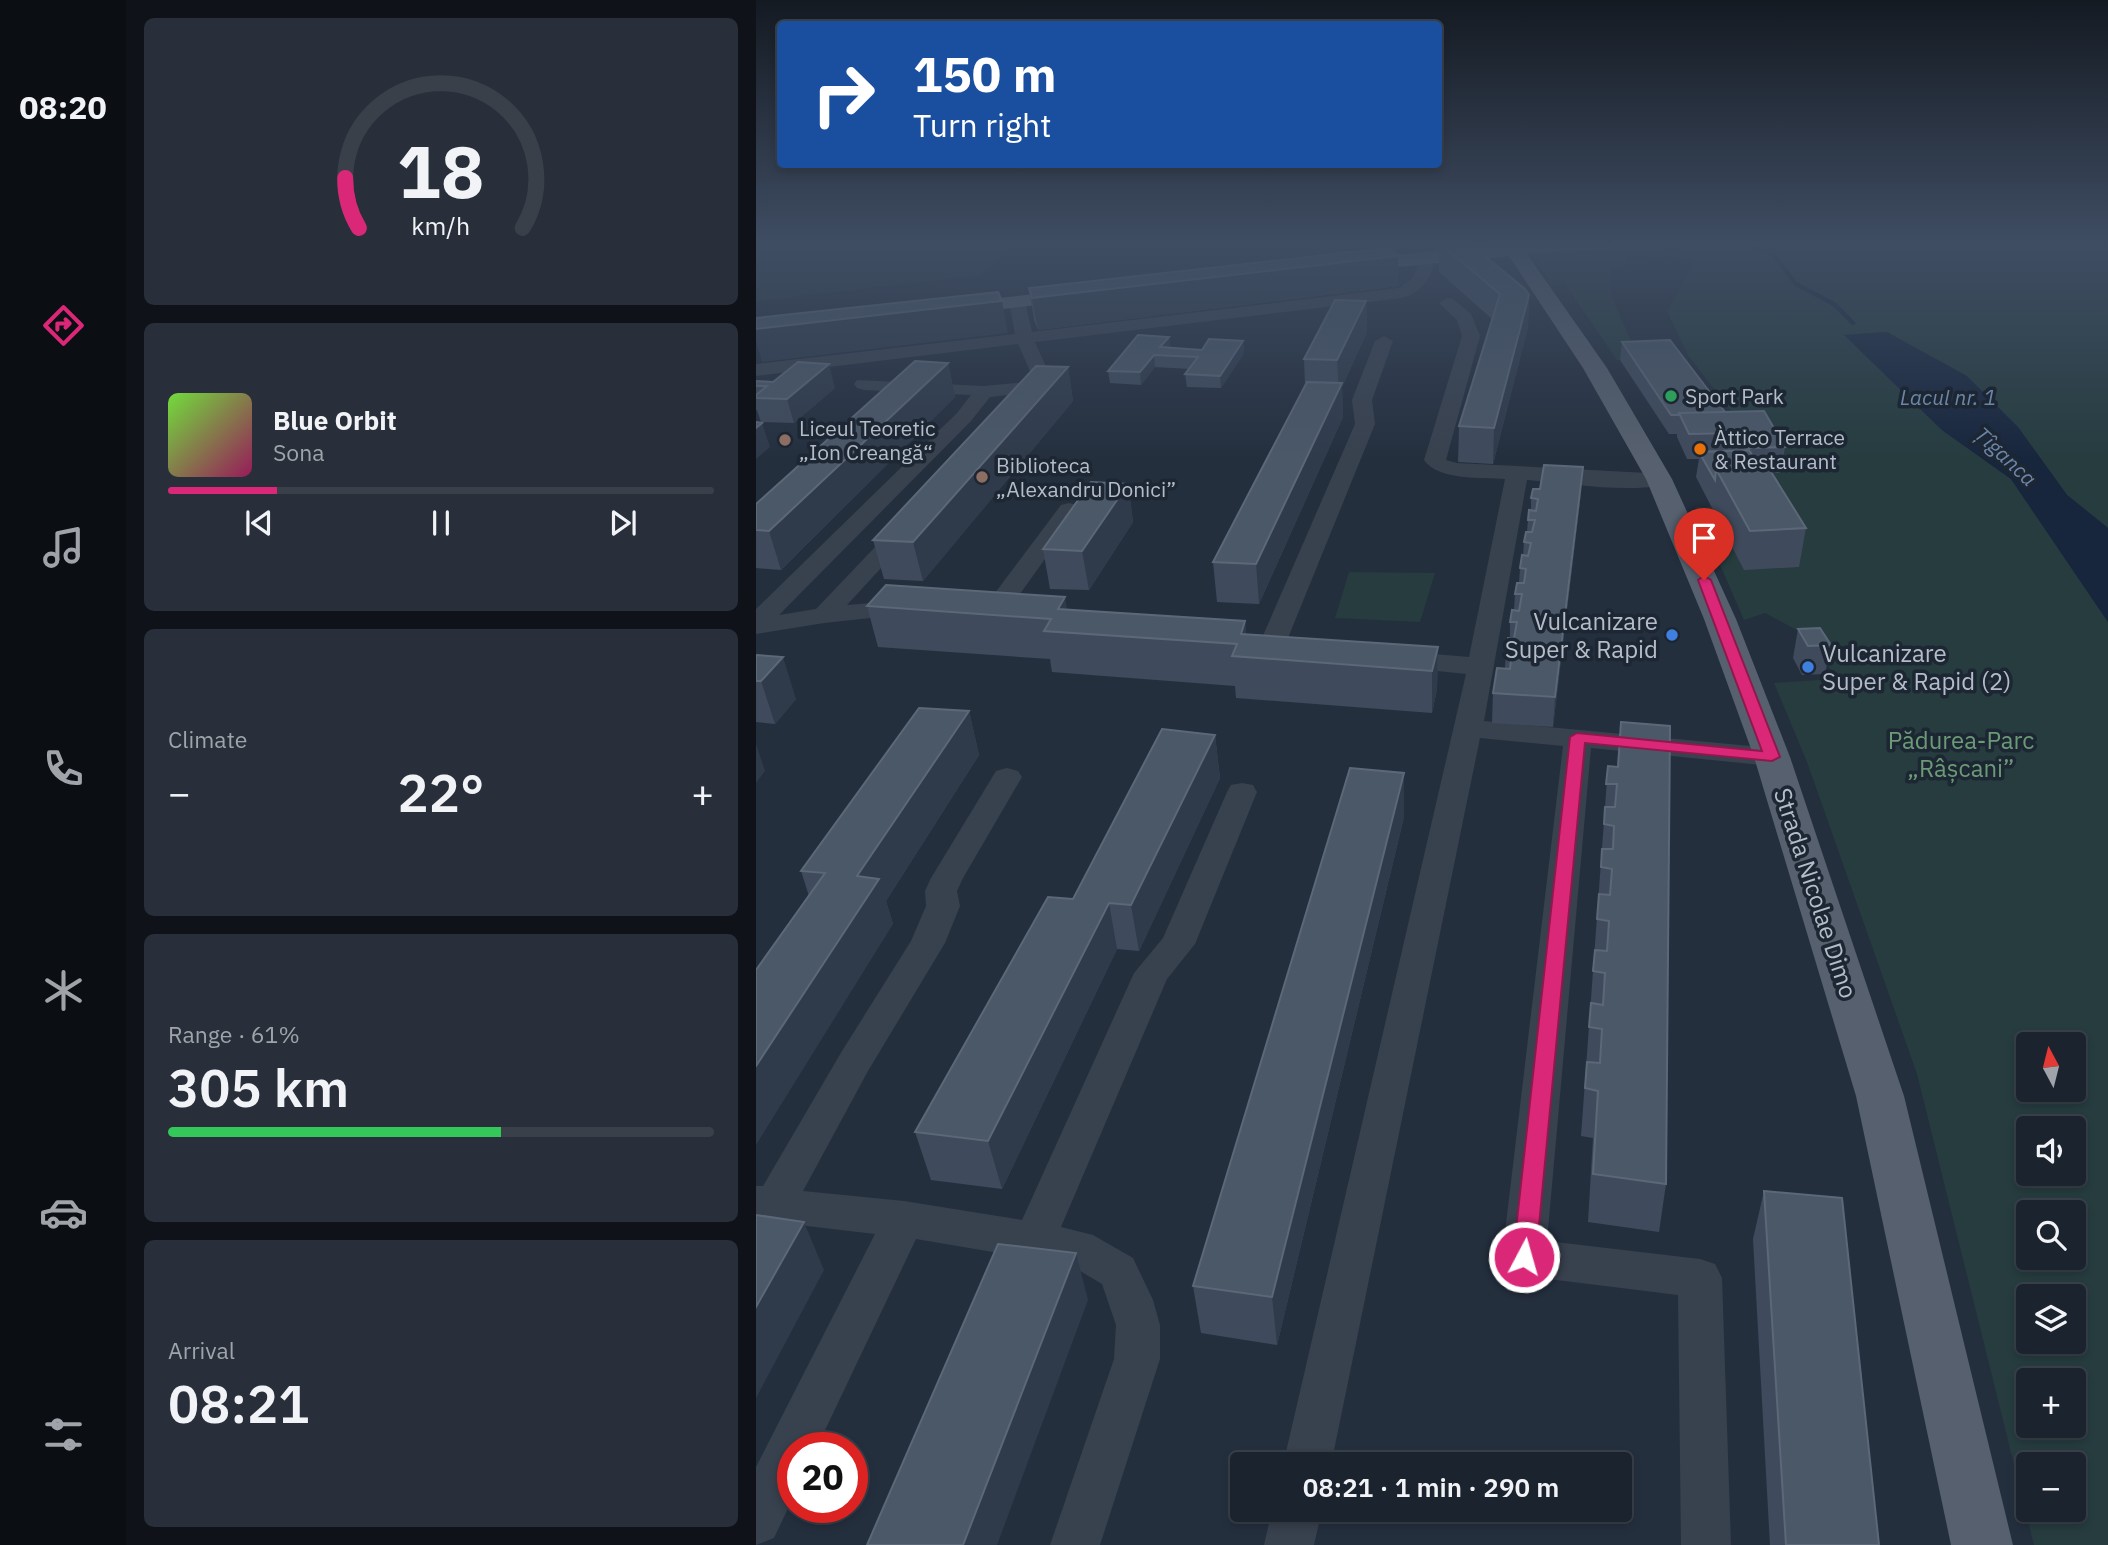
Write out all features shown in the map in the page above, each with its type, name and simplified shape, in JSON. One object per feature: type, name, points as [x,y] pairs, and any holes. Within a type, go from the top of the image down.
[{"type":"main road","name":"Strada Nicolae Dimo","points":[[1559,315],[1595,368],[1659,479],[1727,634],[1772,757],[1880,1096],[1982,1545]]},
{"type":"lane","points":[[1017,407],[1035,387],[1039,370],[1025,339],[1020,315]]},
{"type":"lane","points":[[756,370],[1221,315]]},
{"type":"lane","points":[[1462,315],[1471,336],[1435,460],[1438,464],[1450,468],[1627,480],[1659,479]]},
{"type":"lane","points":[[1308,650],[1262,637],[1365,424],[1363,400],[1384,341]]},
{"type":"lane","points":[[864,384],[981,391],[1035,387]]},
{"type":"lane","points":[[756,624],[964,417],[978,400],[981,391]]},
{"type":"lane","points":[[1310,1452],[1468,728],[1517,472]]},
{"type":"lane","points":[[1029,617],[977,612],[1069,510]]},
{"type":"lane","points":[[824,615],[918,515]]},
{"type":"lane","points":[[756,624],[824,615],[931,608]]},
{"type":"lane","points":[[1371,657],[1465,664],[1480,668]]},
{"type":"lane","points":[[1468,728],[1772,757]]},
{"type":"lane","points":[[1577,737],[1524,1257],[1700,1278],[1706,1545]]},
{"type":"lane","points":[[1007,777],[947,878],[941,891],[943,906],[939,920],[928,943],[765,1204],[904,1219],[1077,1248],[1118,1271],[1131,1300],[1138,1325],[1138,1359],[1075,1545]]},
{"type":"lane","points":[[1034,1241],[1152,974],[1178,944],[1242,792]]},
{"type":"lane","points":[[756,1520],[904,1219]]},
{"type":"lane","points":[[1289,1545],[1294,1522]]},
{"type":"green space","points":[[1586,315],[1620,315],[1639,359],[1617,360]]},
{"type":"green space","name":"Pădurea-Parc „Râșcani”","points":[[1669,315],[2108,315],[2108,528],[2067,495],[2018,427],[1887,332],[1845,335],[1942,430],[2011,479],[2108,622],[2108,1545],[2034,1545],[2028,1522],[2086,1522],[2086,1452],[2016,1452],[2016,1473],[1917,1074],[1807,762],[1774,683],[1834,679],[1819,642],[1765,613],[1744,620],[1695,507],[1780,504],[1746,430],[1688,355]]},
{"type":"green space","points":[[1349,572],[1435,573],[1420,622],[1335,618]]},
{"type":"water","name":"Lacul nr. 1","points":[[1887,332],[1967,376],[2018,427],[2067,495],[2108,528],[2108,622],[2011,479],[1942,430],[1844,335]]},
{"type":"building","points":[[783,315],[878,315],[756,329],[756,318]]},
{"type":"building","points":[[1327,315],[1359,315],[1337,360],[1304,359]]},
{"type":"building","points":[[1493,315],[1524,315],[1494,428],[1459,426]]},
{"type":"building","points":[[1138,335],[1169,337],[1160,347],[1202,350],[1209,339],[1243,341],[1220,376],[1185,374],[1198,357],[1154,355],[1140,372],[1108,371]]},
{"type":"building","points":[[1670,340],[1725,412],[1671,415],[1622,342]]},
{"type":"building","points":[[915,361],[948,363],[769,531],[756,530],[756,504]]},
{"type":"building","points":[[798,362],[829,364],[787,399],[756,398],[767,386],[756,386],[756,381],[773,382]]},
{"type":"building","points":[[1036,366],[1068,367],[913,542],[873,540]]},
{"type":"building","points":[[1307,382],[1342,383],[1256,564],[1213,562]]},
{"type":"building","points":[[1764,411],[1785,447],[1745,448],[1737,433],[1689,434],[1679,413]]},
{"type":"building","points":[[1749,450],[1760,468],[1716,469],[1715,480],[1699,452]]},
{"type":"building","points":[[1544,465],[1583,467],[1555,697],[1493,693],[1497,668],[1510,669],[1512,651],[1506,651],[1508,638],[1514,638],[1517,622],[1510,622],[1512,610],[1519,611],[1522,594],[1515,594],[1517,583],[1524,583],[1526,569],[1520,568],[1522,555],[1528,556],[1531,543],[1524,542],[1526,532],[1532,532],[1535,520],[1528,520],[1529,510],[1536,511],[1538,499],[1531,498],[1533,489],[1540,489]]},
{"type":"building","points":[[1768,467],[1806,528],[1750,531],[1716,469]]},
{"type":"building","points":[[1091,482],[1128,484],[1082,551],[1043,549]]},
{"type":"building","points":[[886,585],[1065,597],[1058,609],[1245,621],[1241,634],[1438,647],[1432,671],[1232,656],[1237,644],[1044,631],[1051,619],[867,606]]},
{"type":"building","points":[[1820,628],[1831,645],[1808,646],[1798,629]]},
{"type":"building","points":[[756,655],[783,657],[761,681],[756,681]]},
{"type":"building","points":[[919,708],[969,711],[857,876],[879,879],[756,1066],[756,970],[825,873],[801,871]]},
{"type":"building","points":[[1621,722],[1670,726],[1666,1184],[1593,1174],[1598,1091],[1585,1088],[1587,1062],[1600,1063],[1602,1029],[1589,1027],[1591,1003],[1603,1005],[1605,973],[1593,971],[1595,950],[1607,951],[1609,921],[1597,919],[1599,894],[1610,895],[1612,869],[1601,867],[1602,849],[1613,849],[1614,826],[1604,824],[1605,807],[1615,807],[1617,784],[1606,784],[1608,766],[1618,767]]},
{"type":"building","points":[[1162,729],[1215,735],[1131,905],[1109,903],[988,1141],[915,1132],[1048,897],[1073,899]]},
{"type":"building","points":[[1350,768],[1404,773],[1272,1297],[1193,1286]]},
{"type":"building","points":[[1764,1191],[1842,1198],[1879,1545],[1786,1545]]},
{"type":"building","points":[[756,1215],[804,1222],[756,1307]]},
{"type":"building","points":[[998,1244],[1076,1253],[963,1545],[867,1545]]},
{"type":"waterway","name":"Țîganca","points":[[1845,315],[1853,323]]},
{"type":"place","name":"Sport Park","points":[[1671,396]]},
{"type":"place","name":"Liceul Teoretic „Ion Creangă“","points":[[785,440]]},
{"type":"place","name":"Àttico Terrace & Restaurant","points":[[1700,449]]},
{"type":"place","name":"Biblioteca „Alexandru Donici”","points":[[982,477]]},
{"type":"place","name":"Vulcanizare Super & Rapid","points":[[1672,635]]},
{"type":"place","name":"Vulcanizare Super & Rapid (2)","points":[[1808,667]]},
{"type":"route","points":[[1524,1257],[1577,737],[1772,757],[1727,634],[1704,580]]}]
